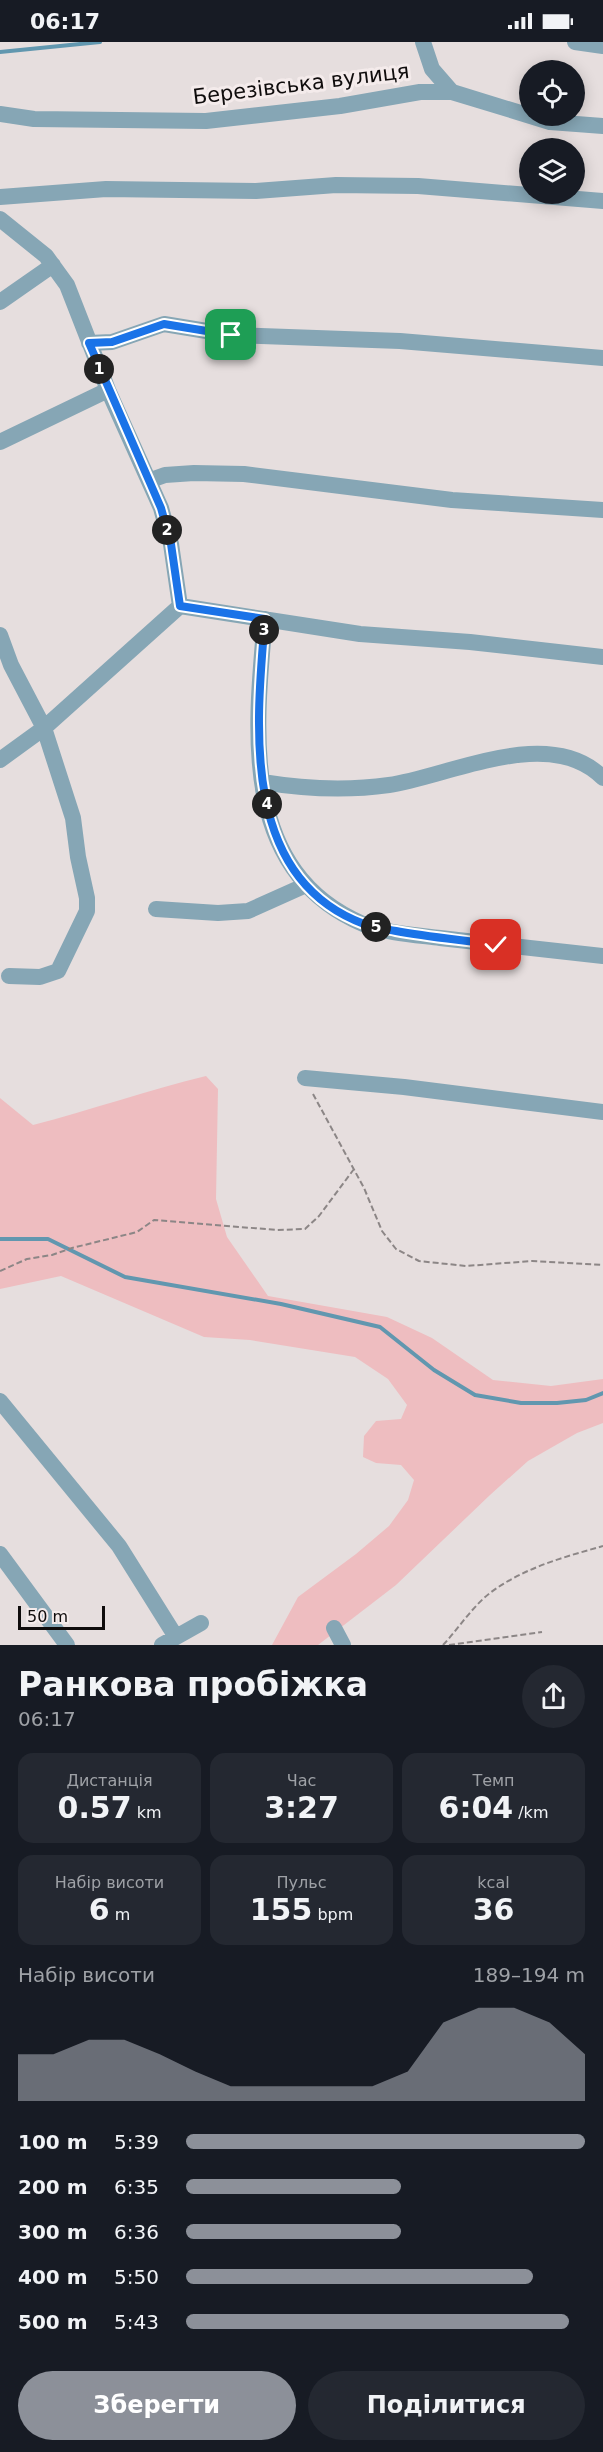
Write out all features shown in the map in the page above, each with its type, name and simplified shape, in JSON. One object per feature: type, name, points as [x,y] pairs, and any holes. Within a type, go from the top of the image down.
[{"type":"street","points":[[423,42],[432,69],[453,92]]},
{"type":"street","points":[[575,42],[603,46]]},
{"type":"street","name":"Березівська вулиця","points":[[0,114],[34,118],[206,121],[340,106],[420,92],[453,92],[550,122],[603,126]]},
{"type":"street","points":[[0,197],[106,189],[256,191],[336,185],[418,186],[603,201]]},
{"type":"street","points":[[0,219],[53,265],[67,285],[108,390],[151,480],[171,544],[180,606]]},
{"type":"street","points":[[0,302],[53,265]]},
{"type":"street","points":[[89,343],[112,342],[164,324],[231,335],[388,341],[603,358]]},
{"type":"street","points":[[0,442],[108,390]]},
{"type":"street","points":[[151,480],[165,475],[194,472],[244,474],[452,500],[603,510]]},
{"type":"street","points":[[180,606],[360,634],[470,642],[603,657]]},
{"type":"street","points":[[0,760],[44,728],[180,606]]},
{"type":"street","points":[[265,619],[258,735],[262,782],[271,827],[300,879],[321,900],[364,925],[418,935],[603,956]]},
{"type":"street","points":[[0,635],[10,665],[44,728],[74,818],[78,857],[87,898],[87,911],[58,971],[40,977],[9,976]]},
{"type":"street","points":[[262,782],[322,789],[392,784],[471,762],[536,755],[570,758],[596,771],[603,778]]},
{"type":"street","points":[[156,909],[218,913],[248,912],[276,901],[306,885]]},
{"type":"street","points":[[304,1078],[404,1087],[603,1112]]},
{"type":"street","points":[[0,1401],[119,1546],[169,1641],[201,1623]]},
{"type":"street","points":[[0,1554],[67,1645]]},
{"type":"street","points":[[334,1629],[343,1645]]},
{"type":"path","points":[[304,1078],[354,1169],[382,1231],[396,1249],[419,1261],[466,1266],[532,1261],[603,1265]]},
{"type":"path","points":[[0,1271],[27,1259],[69,1251],[72,1248],[137,1232],[154,1220],[277,1230],[305,1229],[319,1216],[354,1169]]},
{"type":"path","points":[[443,1645],[470,1612],[491,1592],[528,1571],[556,1559],[603,1546]]},
{"type":"path","points":[[449,1645],[542,1632]]},
{"type":"shaded area","points":[[206,1076],[218,1089],[216,1199],[227,1237],[268,1296],[387,1317],[432,1338],[493,1380],[551,1386],[603,1379],[603,1423],[577,1433],[528,1461],[396,1585],[318,1645],[272,1645],[298,1597],[389,1526],[408,1500],[414,1480],[401,1465],[376,1463],[363,1457],[364,1436],[376,1421],[401,1419],[407,1405],[388,1379],[355,1357],[250,1340],[204,1337],[61,1276],[0,1289],[0,1098],[33,1125]]},
{"type":"waterway","points":[[0,52],[100,42]]},
{"type":"waterway","points":[[0,1239],[48,1239],[125,1277],[281,1304],[380,1327],[434,1370],[475,1395],[521,1403],[557,1403],[586,1400],[603,1393]]},
{"type":"route","points":[[231,335],[164,324],[112,342],[89,343],[108,390],[151,480],[161,508],[171,544],[180,606],[265,619],[258,735],[262,782],[271,827],[300,879],[321,900],[364,925],[496,945]]}]
